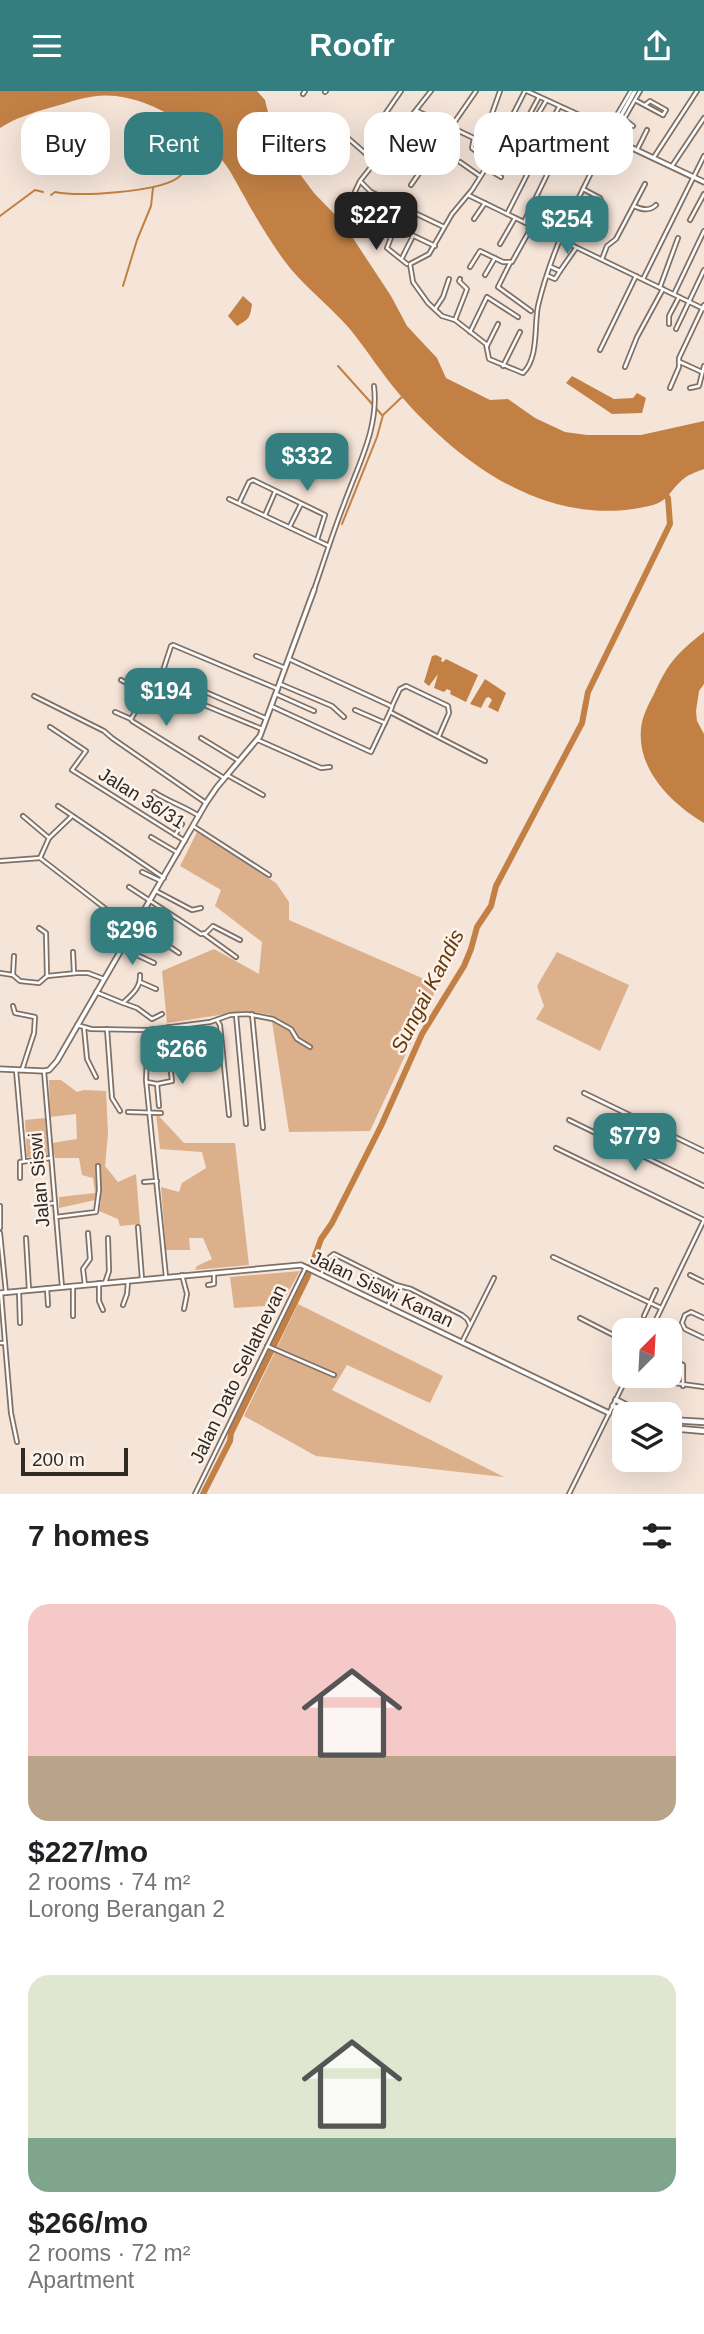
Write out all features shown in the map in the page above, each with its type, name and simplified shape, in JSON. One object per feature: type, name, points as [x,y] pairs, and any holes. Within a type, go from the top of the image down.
[{"type":"main road","points":[[682,1421],[704,1422]]},
{"type":"main road","points":[[682,1429],[704,1431]]},
{"type":"street","points":[[387,112],[401,91]]},
{"type":"street","points":[[417,111],[431,91]]},
{"type":"street","points":[[460,116],[476,91]]},
{"type":"street","points":[[493,112],[500,91]]},
{"type":"street","points":[[515,112],[526,91],[570,112]]},
{"type":"street","points":[[627,112],[636,91]]},
{"type":"street","points":[[620,112],[636,91]]},
{"type":"street","points":[[654,157],[697,91]]},
{"type":"street","points":[[531,112],[539,97]]},
{"type":"street","points":[[633,99],[645,106],[663,115],[665,113],[662,107],[654,102],[648,102],[645,106]]},
{"type":"street","points":[[624,112],[633,99]]},
{"type":"street","points":[[538,112],[545,101]]},
{"type":"street","points":[[556,112],[559,107]]},
{"type":"street","points":[[672,166],[704,118]]},
{"type":"street","points":[[637,150],[647,129]]},
{"type":"street","points":[[460,132],[474,138],[474,150]]},
{"type":"street","points":[[350,140],[364,153]]},
{"type":"street","points":[[633,148],[704,182]]},
{"type":"street","points":[[643,279],[704,156]]},
{"type":"street","points":[[408,265],[429,254],[457,206],[480,176],[460,162]]},
{"type":"street","points":[[365,175],[354,191],[352,204],[355,208],[435,246]]},
{"type":"street","points":[[411,185],[418,175]]},
{"type":"street","points":[[508,214],[527,175]]},
{"type":"street","points":[[524,222],[547,175]]},
{"type":"street","points":[[498,324],[487,345],[489,359],[523,373],[534,342],[539,302],[560,239],[590,175]]},
{"type":"street","points":[[360,181],[371,192],[444,227]]},
{"type":"street","points":[[601,259],[646,184]]},
{"type":"street","points":[[583,189],[600,198],[603,205]]},
{"type":"street","points":[[690,221],[704,194]]},
{"type":"street","points":[[468,195],[704,308],[679,358],[680,362],[670,387]]},
{"type":"street","points":[[474,219],[485,203]]},
{"type":"street","points":[[634,206],[641,209],[656,205]]},
{"type":"street","points":[[500,244],[515,218]]},
{"type":"street","points":[[531,311],[498,287],[532,226]]},
{"type":"street","points":[[395,227],[386,246],[408,265],[416,288],[442,316],[455,320],[487,345]]},
{"type":"street","points":[[674,294],[704,232]]},
{"type":"street","points":[[401,258],[413,236]]},
{"type":"street","points":[[625,367],[661,288],[678,238]]},
{"type":"street","points":[[548,276],[555,279],[577,247]]},
{"type":"street","points":[[470,267],[480,251],[510,263]]},
{"type":"street","points":[[485,275],[495,258]]},
{"type":"street","points":[[551,267],[560,271]]},
{"type":"street","points":[[676,329],[704,270]]},
{"type":"street","points":[[600,350],[636,276]]},
{"type":"street","points":[[435,309],[443,297],[449,279]]},
{"type":"street","points":[[455,320],[466,291],[460,279]]},
{"type":"street","points":[[470,332],[487,297],[517,317]]},
{"type":"street","points":[[669,324],[669,316],[679,297]]},
{"type":"street","points":[[503,366],[520,332]]},
{"type":"street","points":[[680,362],[703,373]]},
{"type":"street","points":[[690,388],[699,386],[704,366]]},
{"type":"street","points":[[0,1069],[44,1071],[52,1067],[206,803],[225,776],[258,740],[373,431],[374,386]]},
{"type":"street","points":[[239,503],[251,480],[301,503],[326,516],[317,540]]},
{"type":"street","points":[[265,515],[276,492]]},
{"type":"street","points":[[229,499],[329,545]]},
{"type":"street","points":[[290,526],[301,503]]},
{"type":"street","points":[[131,719],[146,694],[157,689],[173,645],[278,689],[332,706],[344,717]]},
{"type":"street","points":[[256,656],[286,669]]},
{"type":"street","points":[[289,659],[392,707]]},
{"type":"street","points":[[162,673],[266,719]]},
{"type":"street","points":[[121,680],[146,694]]},
{"type":"street","points":[[271,706],[368,752],[374,751],[400,689],[406,685],[448,706],[449,713],[439,736]]},
{"type":"street","points":[[278,689],[314,711]]},
{"type":"street","points":[[34,696],[104,731],[111,739],[206,803]]},
{"type":"street","points":[[197,702],[262,729]]},
{"type":"street","points":[[355,710],[385,723]]},
{"type":"street","points":[[115,712],[263,795]]},
{"type":"street","points":[[390,712],[485,761]]},
{"type":"street","name":"Jalan 36/31","points":[[50,727],[86,751],[72,770],[185,841]]},
{"type":"street","points":[[201,738],[239,761]]},
{"type":"street","points":[[258,740],[321,768],[330,767]]},
{"type":"street","points":[[154,792],[199,816]]},
{"type":"street","points":[[58,806],[163,879]]},
{"type":"street","points":[[23,816],[49,838]]},
{"type":"street","points":[[40,858],[49,838],[71,817]]},
{"type":"street","points":[[175,835],[182,824]]},
{"type":"street","points":[[193,826],[269,875]]},
{"type":"street","points":[[151,837],[178,853]]},
{"type":"street","points":[[0,861],[40,858],[134,929],[151,934],[179,953]]},
{"type":"street","points":[[142,872],[163,879]]},
{"type":"street","points":[[129,887],[236,957]]},
{"type":"street","points":[[156,891],[192,909],[201,908]]},
{"type":"street","points":[[204,934],[213,926],[240,940]]},
{"type":"street","points":[[39,928],[46,933],[47,976]]},
{"type":"street","points":[[122,948],[154,963]]},
{"type":"street","points":[[73,952],[75,973]]},
{"type":"street","points":[[13,975],[14,955]]},
{"type":"street","points":[[0,972],[32,984],[39,983],[47,976],[75,973],[88,973],[104,979]]},
{"type":"street","points":[[123,1003],[136,990],[140,982],[139,975]]},
{"type":"street","points":[[140,982],[156,989]]},
{"type":"street","points":[[96,992],[137,1008],[152,1019],[162,1014]]},
{"type":"street","points":[[13,1006],[15,1013],[35,1017],[34,1033],[22,1070]]},
{"type":"street","points":[[77,1025],[83,1028],[116,1028],[123,1031],[148,1030],[252,1014],[273,1019],[310,1047]]},
{"type":"street","points":[[252,1014],[263,1128]]},
{"type":"street","points":[[236,1015],[246,1124]]},
{"type":"street","points":[[217,1020],[220,1025],[229,1115]]},
{"type":"street","points":[[169,1027],[172,1045]]},
{"type":"street","points":[[83,1028],[87,1059],[96,1077]]},
{"type":"street","points":[[107,1029],[112,1098],[120,1111]]},
{"type":"street","points":[[148,1030],[147,1082],[166,1277]]},
{"type":"street","points":[[147,1082],[157,1084],[172,1081],[170,1063]]},
{"type":"street","points":[[16,1070],[24,1161]]},
{"type":"street","name":"Jalan Siswi","points":[[44,1071],[62,1287]]},
{"type":"street","points":[[157,1084],[159,1106]]},
{"type":"street","points":[[584,1093],[704,1151]]},
{"type":"street","points":[[128,1112],[161,1113]]},
{"type":"street","points":[[569,1120],[704,1186]]},
{"type":"street","points":[[556,1148],[704,1220],[656,1318]]},
{"type":"street","points":[[20,1178],[19,1164],[51,1158]]},
{"type":"street","points":[[56,1217],[96,1212],[99,1190],[97,1166]]},
{"type":"street","points":[[144,1182],[157,1181]]},
{"type":"street","points":[[45,1189],[46,1203],[55,1203]]},
{"type":"street","points":[[0,1206],[1,1317],[17,1442]]},
{"type":"street","points":[[138,1227],[142,1279]]},
{"type":"street","points":[[85,1285],[83,1269],[90,1259],[88,1233]]},
{"type":"street","points":[[26,1237],[29,1290]]},
{"type":"street","points":[[105,1283],[109,1271],[108,1238]]},
{"type":"street","points":[[321,1274],[330,1257],[336,1254],[462,1315],[470,1325]]},
{"type":"street","points":[[553,1257],[661,1308]]},
{"type":"street","name":"Jalan Siswi Kanan","points":[[2,1293],[301,1265],[609,1413]]},
{"type":"street","name":"Jalan Dato Sellathevan","points":[[195,1494],[307,1267]]},
{"type":"street","points":[[208,1285],[214,1285],[214,1273]]},
{"type":"street","points":[[182,1275],[187,1294],[184,1309]]},
{"type":"street","points":[[690,1275],[704,1282]]},
{"type":"street","points":[[462,1342],[494,1278]]},
{"type":"street","points":[[123,1305],[128,1281]]},
{"type":"street","points":[[99,1283],[98,1298],[103,1310]]},
{"type":"street","points":[[388,1306],[396,1285]]},
{"type":"street","points":[[73,1286],[73,1316]]},
{"type":"street","points":[[47,1288],[48,1305]]},
{"type":"street","points":[[644,1316],[656,1290]]},
{"type":"street","points":[[19,1291],[20,1323]]},
{"type":"street","points":[[704,1318],[691,1312],[685,1315],[682,1323],[685,1329],[704,1338]]},
{"type":"street","points":[[580,1318],[612,1334]]},
{"type":"street","points":[[0,1343],[5,1342]]},
{"type":"street","points":[[268,1347],[334,1375]]},
{"type":"street","points":[[682,1364],[683,1385],[704,1387]]},
{"type":"street","points":[[569,1494],[612,1408]]},
{"type":"shaded area","points":[[0,91],[257,91],[265,100],[268,112],[237,112],[237,175],[301,175],[343,223],[391,296],[407,326],[437,358],[446,378],[490,400],[508,399],[535,418],[565,432],[587,435],[641,435],[704,421],[704,469],[683,479],[660,502],[649,506],[612,511],[577,508],[543,500],[510,486],[451,446],[400,395],[349,328],[290,268],[278,251],[223,162],[223,112],[164,112],[131,99],[107,95],[37,112],[21,112],[21,118],[0,128]]},
{"type":"shaded area","points":[[243,296],[252,304],[251,309],[248,318],[237,326],[228,316]]},
{"type":"shaded area","points":[[572,376],[614,399],[633,398],[637,393],[646,398],[642,413],[612,414],[566,383]]},
{"type":"shaded area","points":[[704,632],[704,684],[699,691],[696,711],[697,721],[704,734],[704,823],[680,806],[659,784],[645,758],[641,729],[648,707],[669,666]]},
{"type":"shaded area","points":[[432,656],[442,658],[443,662],[446,659],[478,675],[466,702],[450,694],[451,691],[447,689],[444,692],[434,688],[438,674],[429,686],[424,682]]},
{"type":"shaded area","points":[[485,679],[506,693],[498,712],[488,707],[492,700],[489,697],[481,708],[470,704]]},
{"type":"shaded area","points":[[197,832],[276,883],[289,902],[289,920],[438,985],[370,1131],[289,1132],[271,1015],[246,1011],[167,1023],[162,971],[214,949],[259,974],[262,942],[215,906],[221,890],[180,866]]},
{"type":"shaded area","points":[[557,952],[629,985],[600,1051],[536,1019],[544,1006],[537,986]]},
{"type":"shaded area","points":[[49,1080],[61,1080],[77,1092],[106,1091],[108,1134],[105,1166],[118,1182],[136,1174],[140,1224],[120,1226],[118,1219],[99,1211],[100,1199],[59,1208],[59,1197],[95,1193],[93,1178],[82,1175],[79,1158],[55,1158],[52,1143],[77,1139],[76,1114],[50,1117]]},
{"type":"shaded area","points":[[156,1113],[184,1143],[235,1143],[249,1265],[195,1270],[197,1266],[212,1259],[203,1238],[189,1238],[190,1250],[166,1250],[161,1187],[179,1192],[182,1183],[206,1168],[202,1152],[160,1149]]},
{"type":"shaded area","points":[[45,1118],[48,1156],[27,1157],[25,1120]]},
{"type":"shaded area","points":[[300,1271],[281,1305],[234,1308],[230,1277]]},
{"type":"shaded area","points":[[298,1304],[443,1376],[430,1403],[347,1365],[332,1390],[504,1477],[316,1456],[244,1416]]},
{"type":"waterway","points":[[51,195],[55,192],[99,194],[135,190],[166,183],[182,175]]},
{"type":"waterway","points":[[123,286],[151,206],[153,188]]},
{"type":"waterway","points":[[0,216],[35,190],[43,192]]},
{"type":"waterway","points":[[338,366],[382,415]]},
{"type":"waterway","points":[[342,524],[377,437],[383,415],[403,396]]},
{"type":"waterway","name":"Sungai Kandis","points":[[203,1494],[307,1278],[321,1239],[332,1223],[381,1126],[422,1034],[464,966],[477,927],[491,906],[496,886],[582,723],[588,692],[670,524],[668,498],[664,493]]}]
